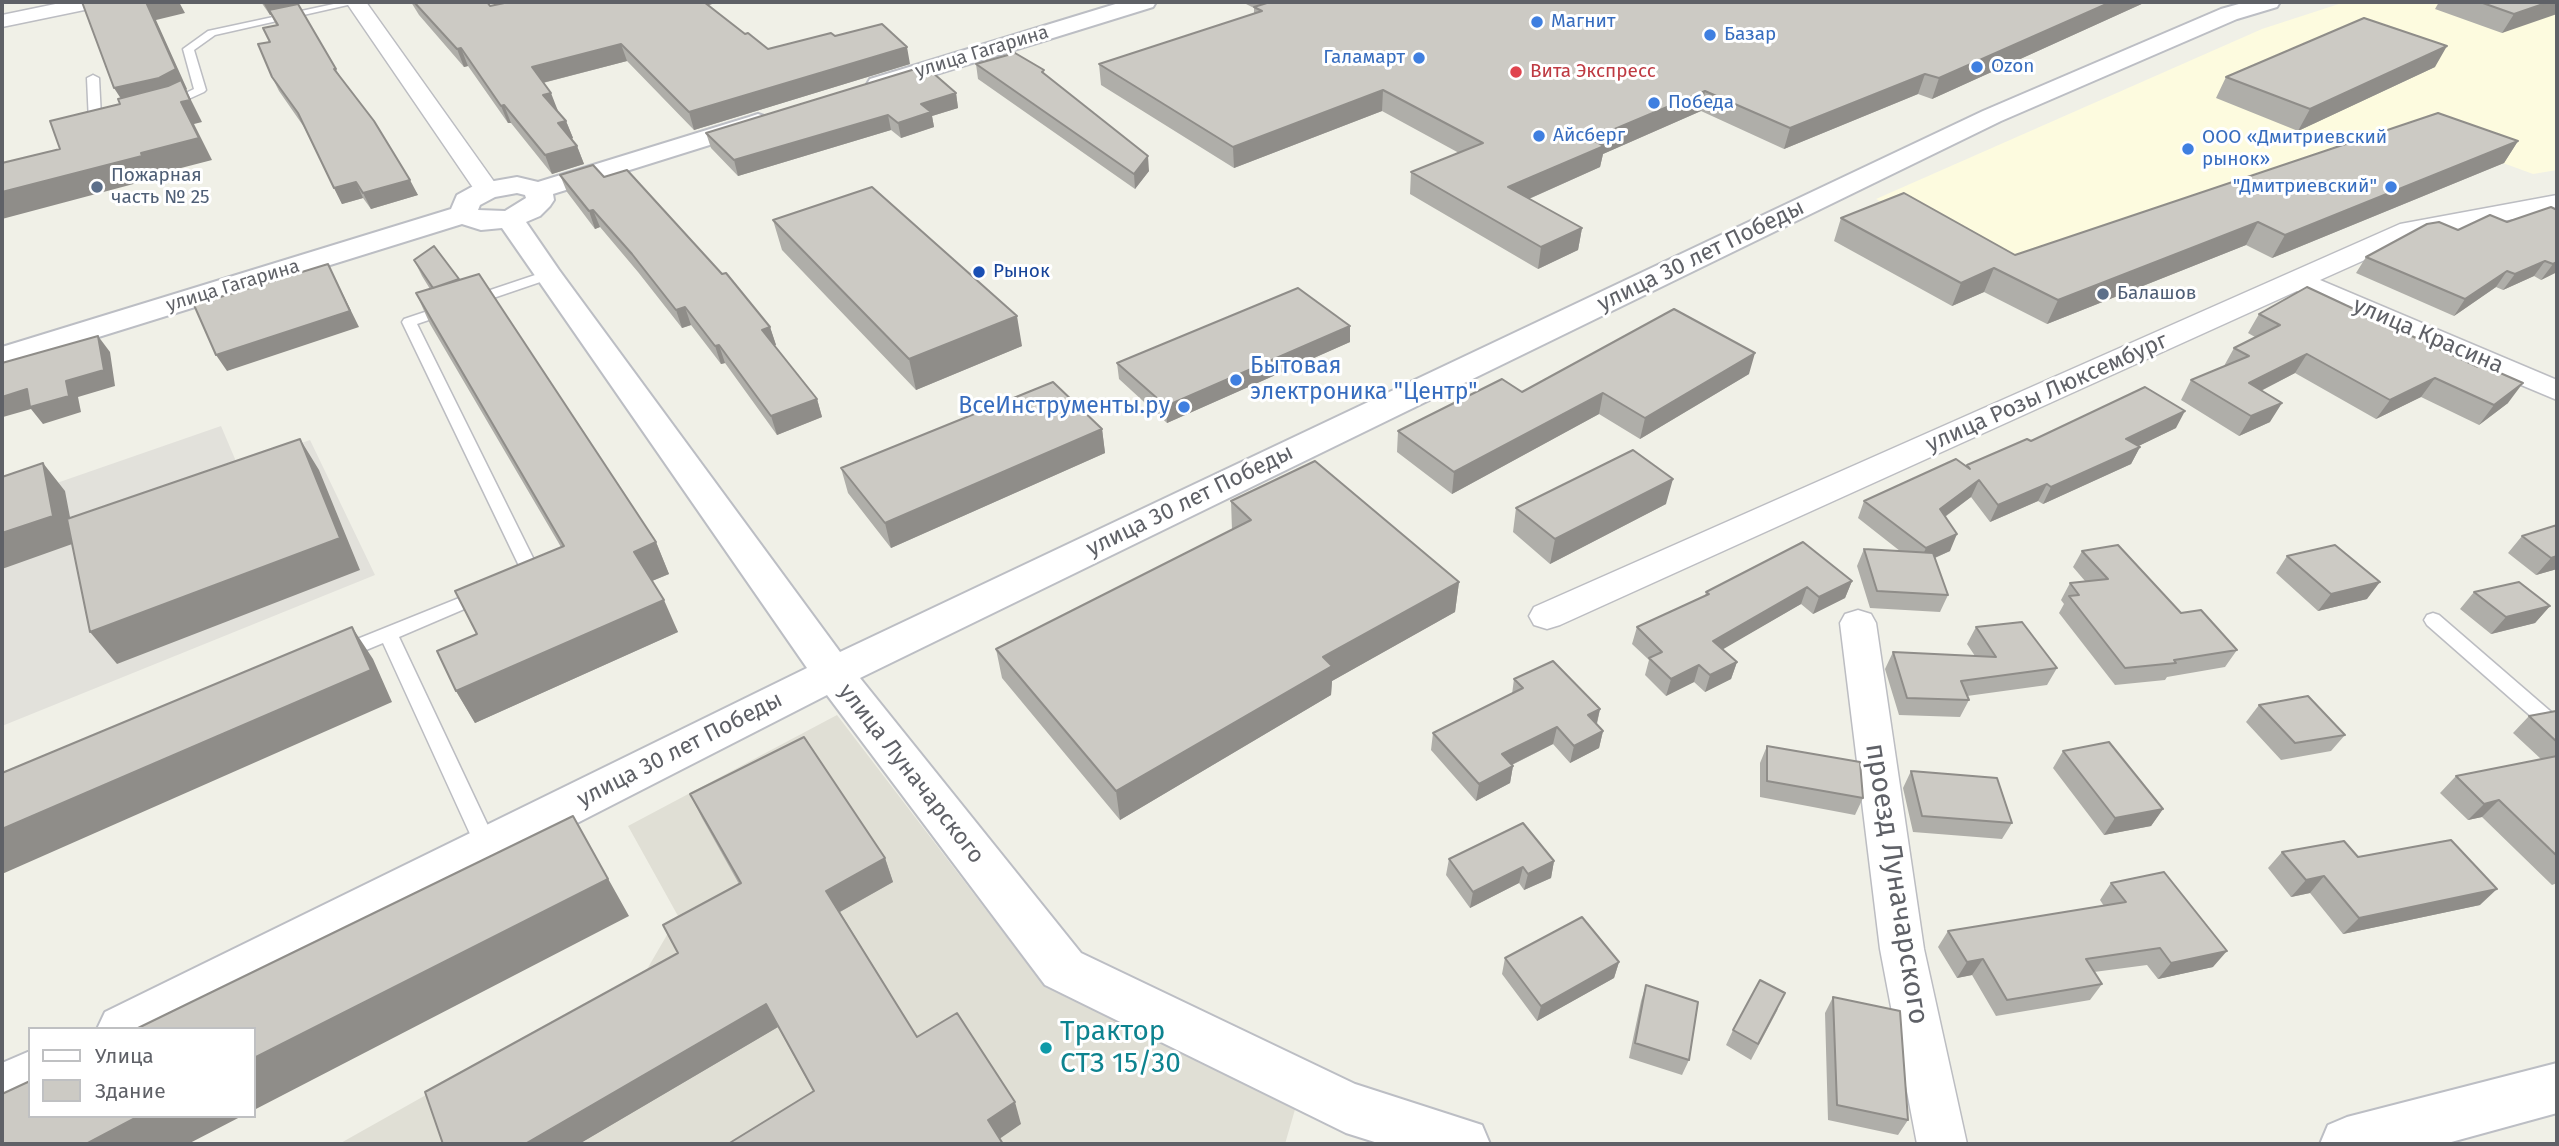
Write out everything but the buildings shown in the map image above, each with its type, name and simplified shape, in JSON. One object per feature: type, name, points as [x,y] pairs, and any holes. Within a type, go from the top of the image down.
[{"type":"street","points":[[2,21],[94,2]]},
{"type":"street","points":[[356,2],[487,190],[517,185],[538,190],[776,117]]},
{"type":"street","name":"улица Гагарина","points":[[855,92],[1145,2]]},
{"type":"street","name":"улица 30 лет Победы","points":[[127,1027],[833,673],[1992,116],[2229,13],[2269,2]]},
{"type":"street","name":"улица Гагарина","points":[[464,214],[467,201],[487,190]]},
{"type":"street","points":[[510,219],[530,210],[540,200],[538,190]]},
{"type":"street","name":"улица Розы Люксембург","points":[[1547,616],[2409,229],[2557,203]]},
{"type":"street","name":"улица Гагарина","points":[[2,358],[464,214],[481,221],[510,219]]},
{"type":"street","name":"улица Луначарского","points":[[510,219],[547,275],[833,673],[1063,969],[1346,1107],[1463,1144]]},
{"type":"street","name":"улица Красина","points":[[2298,281],[2557,391]]},
{"type":"street","name":"проезд Луначарского","points":[[1858,623],[1902,949],[1942,1144]]},
{"type":"street","points":[[2,1090],[28,1077]]},
{"type":"street","points":[[2347,1144],[2557,1088]]},
{"type":"lane","points":[[148,110],[175,103],[200,90],[188,49],[212,33],[356,2]]},
{"type":"lane","points":[[93,78],[95,122],[122,117]]},
{"type":"lane","points":[[323,661],[532,574],[409,322],[547,275]]},
{"type":"lane","points":[[2433,620],[2557,728]]},
{"type":"lane","points":[[388,634],[487,847]]},
{"type":"shaded area","name":"ООО «Дмитриевский рынок»","points":[[2345,2],[2557,2],[2557,170],[2533,174],[2424,134],[2022,281],[1876,199],[2262,29]]},
{"type":"shaded area","points":[[221,426],[238,466],[310,440],[375,575],[2,726],[2,502]]},
{"type":"shaded area","points":[[837,715],[1045,987],[1296,1106],[1285,1144],[339,1144],[646,971],[678,916],[628,826]]},
{"type":"place","name":"Магнит","points":[[1537,22]]},
{"type":"place","name":"Базар","points":[[1710,35]]},
{"type":"place","name":"Галамарт","points":[[1419,58]]},
{"type":"place","name":"Ozon","points":[[1977,67]]},
{"type":"place","name":"Вита Экспресс","points":[[1516,72]]},
{"type":"place","name":"Победа","points":[[1654,103]]},
{"type":"place","name":"Айсберг","points":[[1539,136]]},
{"type":"place","name":"ООО «Дмитриевский рынок»","points":[[2188,149]]},
{"type":"place","name":"Пожарная часть № 25","points":[[97,187]]},
{"type":"place","name":"\"Дмитриевский\"","points":[[2391,187]]},
{"type":"place","name":"Рынок","points":[[979,272]]},
{"type":"place","name":"Балашов","points":[[2103,294]]},
{"type":"place","name":"Бытовая электроника \"Центр\"","points":[[1236,380]]},
{"type":"place","name":"ВсеИнструменты.ру","points":[[1184,407]]},
{"type":"place","name":"Трактор СТЗ 15/30","points":[[1046,1048]]}]
